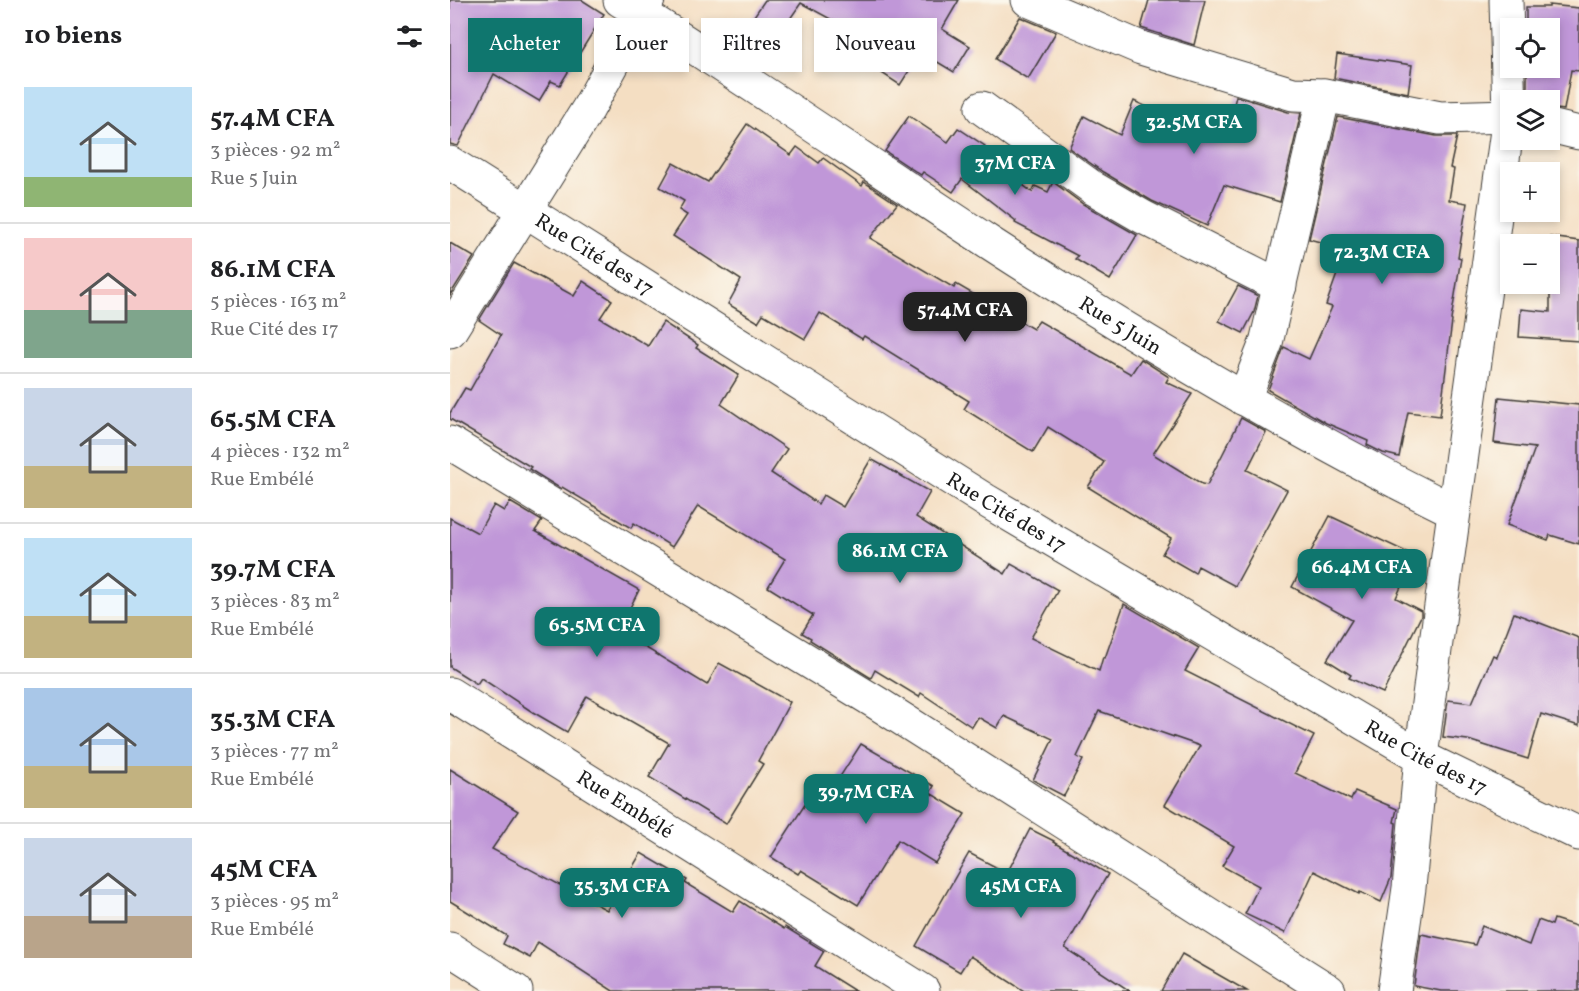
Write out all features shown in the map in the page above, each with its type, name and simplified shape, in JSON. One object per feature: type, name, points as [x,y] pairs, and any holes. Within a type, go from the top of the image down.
[{"type":"street","points":[[1028,0],[1141,48],[1293,94],[1324,94],[1440,118],[1500,116]]},
{"type":"street","points":[[1506,0],[1509,90]]},
{"type":"street","points":[[450,331],[588,109],[636,4]]},
{"type":"street","name":"Rue 5 Juin","points":[[636,4],[992,244],[1244,399],[1380,475],[1454,511]]},
{"type":"street","points":[[1244,399],[1266,343],[1324,94]]},
{"type":"street","points":[[982,108],[1093,188],[1143,217],[1280,286]]},
{"type":"street","points":[[1560,128],[1579,133]]},
{"type":"street","points":[[1394,991],[1409,888],[1421,757],[1505,150]]},
{"type":"street","name":"Rue Cité des 17","points":[[450,163],[985,500],[1421,757],[1579,834]]},
{"type":"street","points":[[450,443],[877,704],[1329,991]]},
{"type":"street","name":"Rue Embélé","points":[[450,693],[923,991]]},
{"type":"street","points":[[450,949],[516,991]]},
{"type":"building","points":[[450,0],[582,0],[604,14],[602,18],[594,18],[594,30],[582,50],[582,18],[468,18],[468,72],[568,72],[560,85],[551,81],[539,101],[494,74],[458,146],[450,144]]},
{"type":"building","points":[[765,0],[959,0],[942,29],[970,46],[954,72],[937,62],[937,18],[829,18],[801,3],[791,18],[753,18]]},
{"type":"building","points":[[1149,0],[1205,0],[1194,45],[1141,28]]},
{"type":"building","points":[[1549,5],[1579,8],[1579,71],[1571,70],[1564,110],[1560,109],[1560,90],[1527,90],[1527,78],[1560,78],[1560,18],[1526,18],[1526,7],[1549,7]]},
{"type":"building","points":[[1020,17],[1056,32],[1028,79],[995,59]]},
{"type":"building","points":[[1337,54],[1412,65],[1408,93],[1334,78]]},
{"type":"building","points":[[880,72],[908,72],[900,85]]},
{"type":"building","points":[[1236,96],[1288,112],[1301,113],[1280,202],[1224,185],[1207,226],[1152,201],[1103,172],[1069,148],[1084,116],[1120,135],[1134,101],[1202,132],[1209,113],[1230,121]]},
{"type":"building","points":[[909,116],[948,142],[958,128],[985,146],[980,152],[1032,192],[1035,186],[1048,192],[1053,182],[1083,204],[1137,235],[1110,280],[1075,259],[1078,256],[1015,223],[1016,221],[962,179],[953,192],[923,172],[921,175],[885,151]]},
{"type":"building","points":[[1338,117],[1436,136],[1457,136],[1450,168],[1454,169],[1449,200],[1467,203],[1458,257],[1461,258],[1440,416],[1408,412],[1399,457],[1383,453],[1367,445],[1368,441],[1326,423],[1268,390],[1284,347],[1309,359],[1332,307],[1326,305],[1346,249],[1309,239]]},
{"type":"building","points":[[747,124],[791,155],[797,147],[819,163],[823,158],[862,186],[864,182],[897,204],[870,238],[954,288],[956,284],[1033,329],[1039,321],[1131,374],[1141,359],[1169,377],[1166,382],[1192,394],[1153,454],[1202,484],[1207,485],[1241,418],[1266,432],[1247,470],[1287,490],[1235,586],[1198,566],[1195,573],[1162,554],[1171,538],[1088,487],[1104,462],[1048,427],[1033,452],[964,409],[969,401],[864,336],[862,339],[820,313],[805,339],[763,314],[758,322],[728,304],[741,280],[673,236],[687,215],[679,210],[684,201],[660,187],[673,163],[708,182]]},
{"type":"building","points":[[1560,238],[1579,241],[1579,341],[1519,337],[1521,309],[1550,312],[1550,294],[1560,294]]},
{"type":"building","points":[[450,243],[474,257],[450,295]]},
{"type":"building","points":[[514,263],[574,296],[583,281],[612,300],[600,318],[648,346],[663,322],[698,345],[696,348],[739,375],[721,404],[787,449],[771,473],[818,504],[823,495],[843,507],[871,459],[930,492],[916,517],[1005,574],[1011,564],[1058,590],[1031,638],[1099,671],[1124,604],[1199,648],[1185,671],[1314,736],[1295,773],[1351,800],[1355,791],[1397,809],[1394,822],[1396,823],[1391,878],[1381,902],[1360,892],[1359,894],[1314,871],[1285,933],[1245,914],[1259,886],[1222,866],[1234,846],[1165,805],[1200,746],[1099,711],[1077,757],[1083,760],[1064,796],[1033,780],[1053,739],[1004,716],[997,728],[978,717],[972,727],[921,693],[919,697],[875,670],[871,678],[810,640],[811,638],[802,633],[813,615],[768,587],[785,559],[698,506],[672,547],[634,523],[631,528],[562,487],[561,489],[529,469],[531,467],[450,419],[450,413],[465,388],[470,390],[501,335],[479,320]]},
{"type":"building","points":[[1238,286],[1258,296],[1254,312],[1243,333],[1219,321]]},
{"type":"building","points":[[1499,397],[1579,405],[1579,544],[1550,535],[1548,540],[1507,525],[1535,448],[1494,443]]},
{"type":"building","points":[[510,502],[542,521],[535,531],[639,590],[618,631],[707,685],[719,663],[790,702],[758,761],[763,764],[726,824],[649,777],[669,743],[587,696],[567,732],[481,678],[477,684],[450,667],[450,518],[478,533],[494,505],[504,511]]},
{"type":"building","points":[[1330,516],[1415,556],[1396,598],[1421,611],[1421,616],[1383,693],[1349,678],[1351,675],[1327,660],[1352,620],[1292,587]]},
{"type":"building","points":[[1514,613],[1579,638],[1579,726],[1541,714],[1528,759],[1468,740],[1443,737],[1448,700],[1472,703],[1493,655],[1497,657]]},
{"type":"building","points":[[861,744],[934,786],[930,793],[965,814],[935,863],[898,840],[858,905],[801,870],[798,874],[771,857],[815,789],[827,797]]},
{"type":"building","points":[[450,769],[518,811],[492,849],[607,910],[641,853],[687,880],[685,883],[733,912],[740,901],[824,951],[815,966],[855,991],[613,991],[538,942],[530,958],[503,944],[507,936],[450,901]]},
{"type":"building","points":[[1030,829],[1108,874],[1065,948],[1130,991],[1024,991],[970,956],[960,972],[916,946],[969,853],[1007,873]]},
{"type":"building","points":[[1554,919],[1579,927],[1579,991],[1441,991],[1414,986],[1421,934],[1475,945],[1482,926],[1529,945],[1538,920],[1552,925]]},
{"type":"building","points":[[1182,954],[1247,991],[1161,991]]}]
